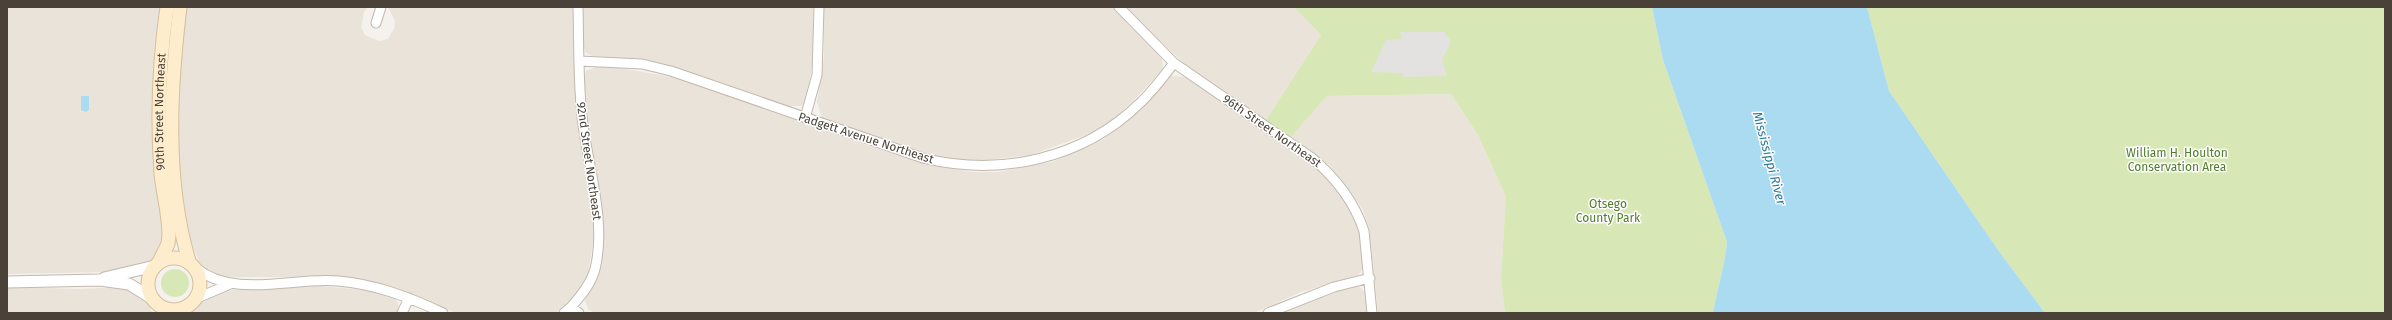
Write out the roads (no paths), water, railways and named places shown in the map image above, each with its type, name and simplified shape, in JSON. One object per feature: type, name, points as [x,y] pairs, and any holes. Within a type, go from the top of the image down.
[{"type":"main road","name":"90th Street Northeast","points":[[157,264],[168,244],[169,235],[161,175],[160,122],[161,54],[167,7]]},
{"type":"main road","name":"90th Street Northeast","points":[[180,7],[173,86],[173,155],[179,216],[192,264]]},
{"type":"main road","points":[[170,258],[192,264],[200,280],[188,306],[172,310],[155,305],[148,282],[157,264],[170,258]]},
{"type":"street","points":[[376,23],[380,7]]},
{"type":"street","name":"92nd Street Northeast","points":[[568,310],[588,285],[595,270],[598,252],[597,215],[584,132],[579,61],[578,7]]},
{"type":"street","points":[[805,118],[817,74],[819,7]]},
{"type":"street","name":"96th Street Northeast","points":[[1119,7],[1174,64],[1276,132],[1328,171],[1344,190],[1360,218],[1364,231],[1370,278],[1372,313]]},
{"type":"street","name":"Padgett Avenue Northeast","points":[[579,61],[642,64],[671,71],[805,118],[944,164],[991,166],[1016,164],[1057,154],[1078,146],[1109,128],[1141,102],[1174,64]]},
{"type":"street","points":[[100,280],[157,264]]},
{"type":"street","points":[[192,264],[216,280],[230,284],[338,281],[389,291],[443,313]]},
{"type":"street","points":[[1268,313],[1334,287],[1370,278]]},
{"type":"street","points":[[7,282],[100,280],[129,284],[155,305]]},
{"type":"street","points":[[188,306],[230,284]]},
{"type":"street","points":[[402,313],[409,298]]},
{"type":"street","points":[[568,310],[579,313]]},
{"type":"water","name":"Mississippi River","points":[[1652,7],[1867,7],[1889,91],[1998,250],[2045,313],[1713,313],[1725,260],[1727,242],[1663,60]]},
{"type":"water","points":[[81,96],[89,96],[89,110],[86,112],[81,110]]},
{"type":"park label","name":"William H. Houlton Conservation Area","points":[[2177,160]]},
{"type":"park label","name":"Otsego County Park","points":[[1608,211]]}]
